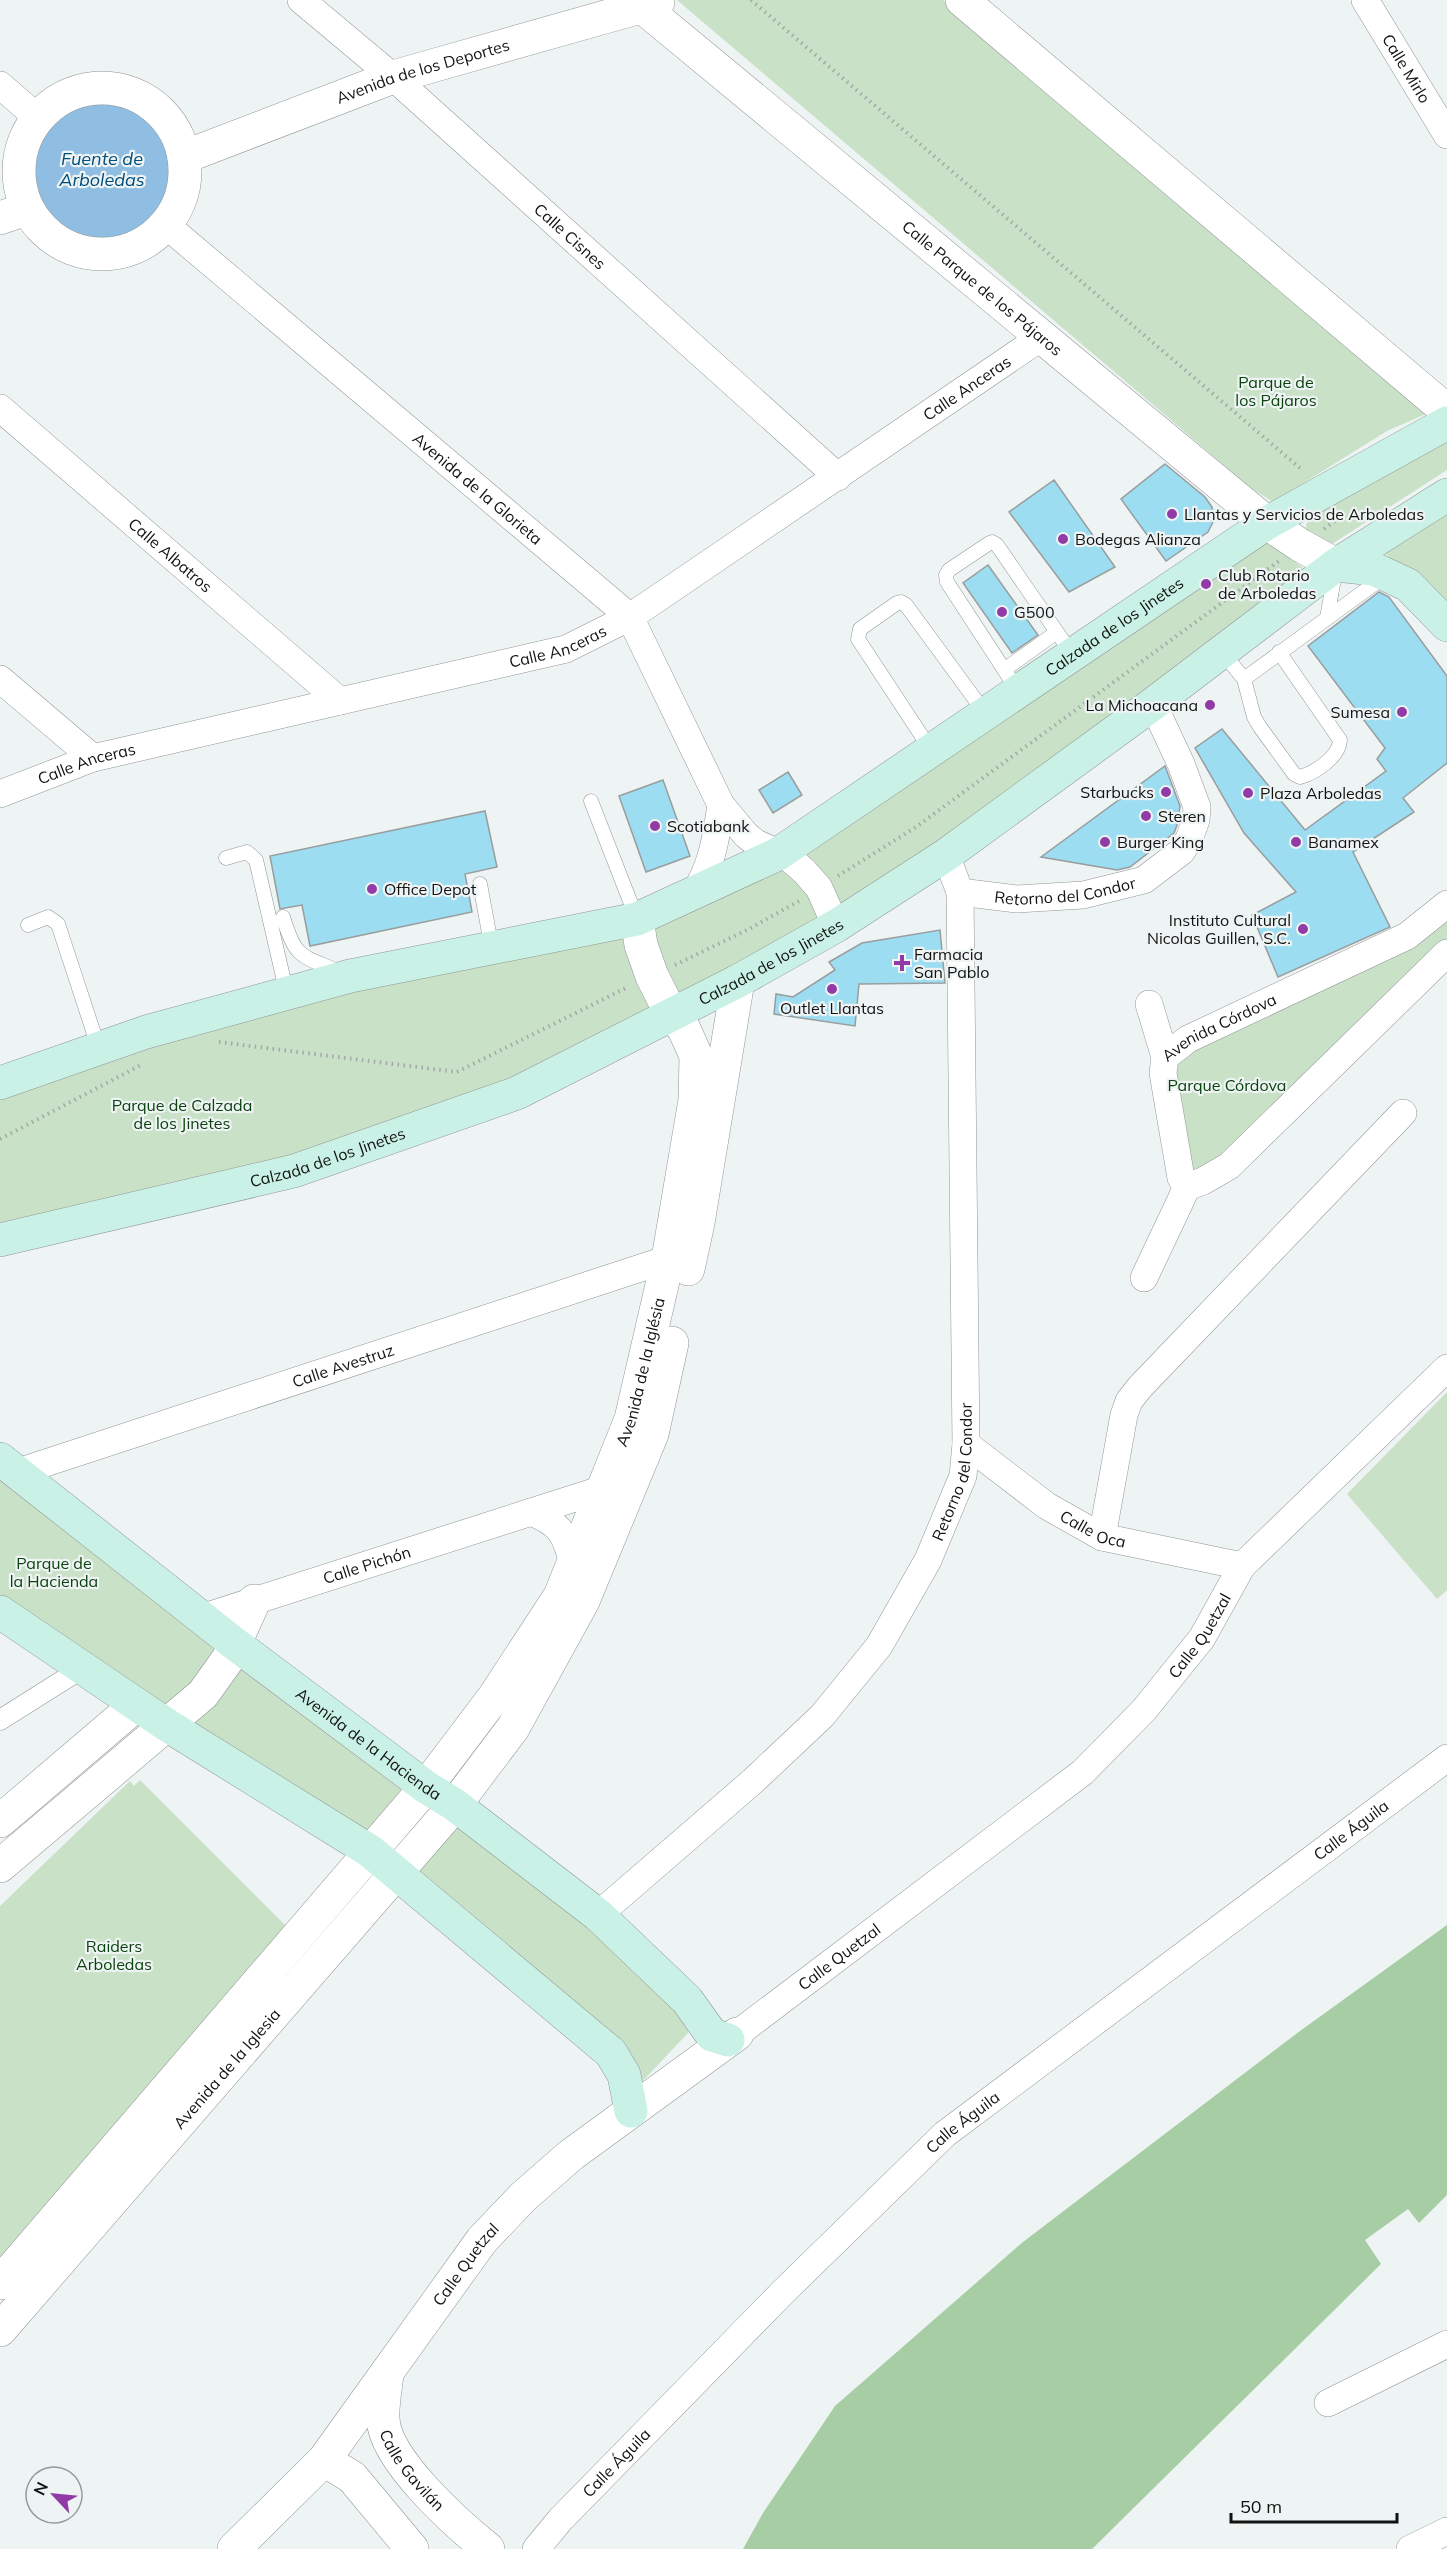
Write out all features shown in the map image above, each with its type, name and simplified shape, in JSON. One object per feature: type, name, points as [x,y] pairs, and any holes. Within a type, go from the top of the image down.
[{"type":"main road","name":"Calzada de los Jinetes","points":[[0,1083],[146,1032],[350,976],[637,920],[778,854],[985,713],[1011,680],[1065,643],[1267,523],[1447,423]]},
{"type":"main road","name":"Calzada de los Jinetes","points":[[0,1240],[294,1171],[517,1093],[738,981],[836,926],[946,855],[1153,704],[1336,565],[1447,495]]},
{"type":"main road","points":[[1336,565],[1374,568],[1408,585],[1447,625]]},
{"type":"main road","name":"Avenida de la Hacienda","points":[[9,1465],[204,1617],[235,1644],[426,1787],[455,1805],[598,1915],[687,2000],[712,2035],[733,2037]]},
{"type":"main road","points":[[0,1611],[136,1705],[370,1851],[612,2053],[624,2076],[632,2111]]},
{"type":"street","name":"Calle Cisnes","points":[[301,0],[393,77],[838,477]]},
{"type":"street","points":[[962,0],[1447,411]]},
{"type":"street","name":"Calle Mirlo","points":[[1365,0],[1447,135]]},
{"type":"street","name":"Avenida de los Deportes","points":[[184,157],[393,77],[648,2]]},
{"type":"street","name":"Calle Parque de los Pájaros","points":[[648,2],[1267,523],[1336,565]]},
{"type":"street","points":[[0,85],[38,118]]},
{"type":"street","points":[[100,88],[123,90],[145,100],[163,115],[177,134],[184,157],[185,175],[182,193],[176,210],[166,225],[145,243],[119,254],[92,255],[65,248],[43,231],[13,214],[19,186],[18,162],[25,138],[38,118],[56,102],[77,92],[100,88]]},
{"type":"street","name":"Avenida de la Glorieta","points":[[166,225],[630,617],[721,805],[746,835],[756,843],[789,858],[819,888],[836,926]]},
{"type":"street","name":"Calle Anceras","points":[[0,794],[93,758],[566,649],[630,617],[1043,336]]},
{"type":"street","name":"Calle Albatros","points":[[0,408],[340,701]]},
{"type":"street","points":[[0,679],[93,758]]},
{"type":"street","name":"Retorno del Condor","points":[[960,892],[1017,899],[1083,895],[1144,880],[1182,852],[1189,839],[1197,807],[1181,764],[1153,704]]},
{"type":"street","points":[[694,894],[711,861],[721,805]]},
{"type":"street","name":"Retorno del Condor","points":[[598,1915],[753,1781],[822,1716],[879,1646],[928,1560],[963,1476],[966,1444],[960,892],[946,855]]},
{"type":"street","name":"Avenida Córdova","points":[[1186,1187],[1180,1178],[1163,1073],[1165,1057],[1188,1039],[1407,936],[1447,904]]},
{"type":"street","name":"Avenida de la Iglésia","points":[[426,1787],[494,1697],[560,1596],[631,1419],[668,1259],[695,1100],[696,1056],[684,1029],[671,1014],[652,976],[641,945],[637,920]]},
{"type":"street","points":[[1144,1278],[1186,1187],[1203,1181],[1229,1166],[1447,953]]},
{"type":"street","name":"Avenida de la Iglésia","points":[[455,1805],[513,1728],[583,1600],[652,1434],[698,1223],[738,981]]},
{"type":"street","points":[[1149,1004],[1165,1057]]},
{"type":"street","points":[[1101,1537],[1124,1415],[1129,1401],[1402,1113]]},
{"type":"street","name":"Calle Avestruz","points":[[9,1465],[668,1259]]},
{"type":"street","name":"Calle Quetzal","points":[[234,2549],[324,2460],[387,2370],[490,2232],[523,2197],[571,2155],[733,2037],[1083,1772],[1144,1710],[1202,1638],[1242,1566],[1447,1368]]},
{"type":"street","name":"Calle Oca","points":[[966,1444],[1047,1506],[1101,1537],[1242,1566]]},
{"type":"street","name":"Calle Pichón","points":[[204,1617],[603,1489]]},
{"type":"street","points":[[531,1512],[547,1518],[559,1527],[567,1541],[573,1563]]},
{"type":"street","points":[[0,1866],[203,1694],[218,1677],[254,1601]]},
{"type":"street","points":[[0,1720],[81,1669]]},
{"type":"street","points":[[0,1821],[136,1705]]},
{"type":"street","name":"Calle Águila","points":[[536,2549],[560,2520],[782,2293],[945,2134],[1447,1758]]},
{"type":"street","name":"Avenida de la Iglesia","points":[[0,2283],[426,1787]]},
{"type":"street","name":"Avenida de la Iglesia","points":[[0,2330],[455,1805]]},
{"type":"street","points":[[1328,2403],[1447,2344]]},
{"type":"street","name":"Calle Gavilán","points":[[387,2370],[383,2419],[387,2437],[399,2460],[447,2512],[488,2549]]},
{"type":"street","points":[[324,2460],[352,2477],[412,2549]]},
{"type":"street","points":[[1410,2549],[1444,2535]]},
{"type":"lane","points":[[1011,680],[947,582],[946,575],[949,570],[992,542],[1065,643]]},
{"type":"lane","points":[[1327,618],[1336,565]]},
{"type":"lane","points":[[1244,679],[1387,575]]},
{"type":"lane","points":[[931,750],[858,639],[860,629],[897,603],[901,602],[906,605],[985,713]]},
{"type":"lane","points":[[1222,652],[1244,679],[1254,717],[1294,774],[1300,777],[1307,775],[1336,753],[1340,740],[1279,652]]},
{"type":"lane","points":[[591,801],[637,920]]},
{"type":"lane","points":[[226,858],[247,852],[256,860],[287,994]]},
{"type":"lane","points":[[480,884],[492,949]]},
{"type":"lane","points":[[28,925],[48,917],[58,924],[99,1048]]},
{"type":"lane","points":[[283,917],[291,944],[296,952],[350,976]]},
{"type":"path","points":[[751,0],[1300,468]]},
{"type":"green space","name":"Parque de los Pájaros","points":[[677,0],[943,0],[1402,378],[1435,410],[1387,431],[1273,502],[1251,488]]},
{"type":"green space","points":[[1447,434],[1447,470],[1329,546],[1307,531],[1306,525],[1312,514]]},
{"type":"green space","points":[[1447,501],[1447,618],[1383,551]]},
{"type":"green space","name":"Parque de Calzada de los Jinetes","points":[[1267,533],[1275,545],[1309,573],[944,852],[517,1092],[0,1251],[0,1086],[146,1037],[641,924]]},
{"type":"green space","name":"Parque Córdova","points":[[1447,906],[1447,950],[1188,1186],[1166,1072],[1189,1040]]},
{"type":"green space","points":[[1447,1392],[1447,1590],[1437,1599],[1347,1494]]},
{"type":"green space","name":"Parque de la Hacienda","points":[[0,1462],[231,1645],[167,1721],[0,1600]]},
{"type":"green space","points":[[237,1651],[422,1788],[369,1847],[171,1725]]},
{"type":"green space","name":"Raiders Arboledas","points":[[140,1780],[286,1926],[0,2273],[0,1906],[130,1781],[134,1786]]},
{"type":"green space","points":[[456,1811],[595,1917],[690,2022],[688,2033],[635,2089],[406,1873]]},
{"type":"green space","points":[[1447,1925],[1447,2195],[1419,2223],[1408,2209],[1365,2240],[1381,2264],[1092,2549],[743,2549],[763,2513],[835,2406],[1023,2242],[1300,2031]]},
{"type":"water","name":"Fuente de Arboledas","points":[[102,96],[116,97],[130,102],[143,108],[154,117],[163,128],[169,141],[174,155],[174,183],[169,197],[163,210],[154,221],[143,230],[130,236],[116,241],[102,242],[88,241],[74,236],[61,230],[50,221],[41,210],[35,197],[30,183],[29,169],[30,155],[35,141],[41,128],[50,117],[61,108],[74,102],[88,97]]},
{"type":"building","name":"Llantas y Servicios de Arboledas","points":[[1165,464],[1205,497],[1212,507],[1214,520],[1208,532],[1166,561],[1121,499]]},
{"type":"building","name":"Bodegas Alianza","points":[[1054,480],[1115,567],[1069,592],[1009,512]]},
{"type":"building","name":"G500","points":[[988,565],[1038,635],[1012,653],[963,583]]},
{"type":"building","points":[[1379,592],[1389,597],[1447,676],[1447,763],[1403,798],[1414,812],[1353,852],[1390,927],[1278,977],[1252,915],[1296,892],[1244,833],[1195,748],[1222,729],[1305,830],[1386,771],[1377,759],[1385,748],[1308,646]]},
{"type":"building","points":[[1165,766],[1180,806],[1177,825],[1174,833],[1130,867],[1117,870],[1041,857]]},
{"type":"building","points":[[788,772],[802,795],[773,813],[759,790]]},
{"type":"building","name":"Scotiabank","points":[[663,780],[690,856],[646,872],[619,796]]},
{"type":"building","name":"Office Depot","points":[[485,811],[497,867],[465,874],[472,912],[310,946],[302,905],[280,909],[270,856]]},
{"type":"building","points":[[940,930],[945,983],[859,984],[855,1026],[774,1014],[776,994],[793,997],[835,970],[829,962],[862,943]]},
{"type":"place","name":"Llantas y Servicios de Arboledas","points":[[1172,514]]},
{"type":"place","name":"Bodegas Alianza","points":[[1063,539]]},
{"type":"place","name":"Club Rotario de Arboledas","points":[[1206,584]]},
{"type":"place","name":"G500","points":[[1002,612]]},
{"type":"place","name":"La Michoacana","points":[[1210,705]]},
{"type":"place","name":"Sumesa","points":[[1402,712]]},
{"type":"place","name":"Starbucks","points":[[1166,792]]},
{"type":"place","name":"Plaza Arboledas","points":[[1248,793]]},
{"type":"place","name":"Steren","points":[[1146,816]]},
{"type":"place","name":"Scotiabank","points":[[655,826]]},
{"type":"place","name":"Burger King","points":[[1105,842]]},
{"type":"place","name":"Banamex","points":[[1296,842]]},
{"type":"place","name":"Office Depot","points":[[372,889]]},
{"type":"place","name":"Instituto Cultural Nicolas Guillen, S.C.","points":[[1303,929]]},
{"type":"place","name":"Farmacia San Pablo","points":[[902,963]]},
{"type":"place","name":"Outlet Llantas","points":[[832,989]]}]
